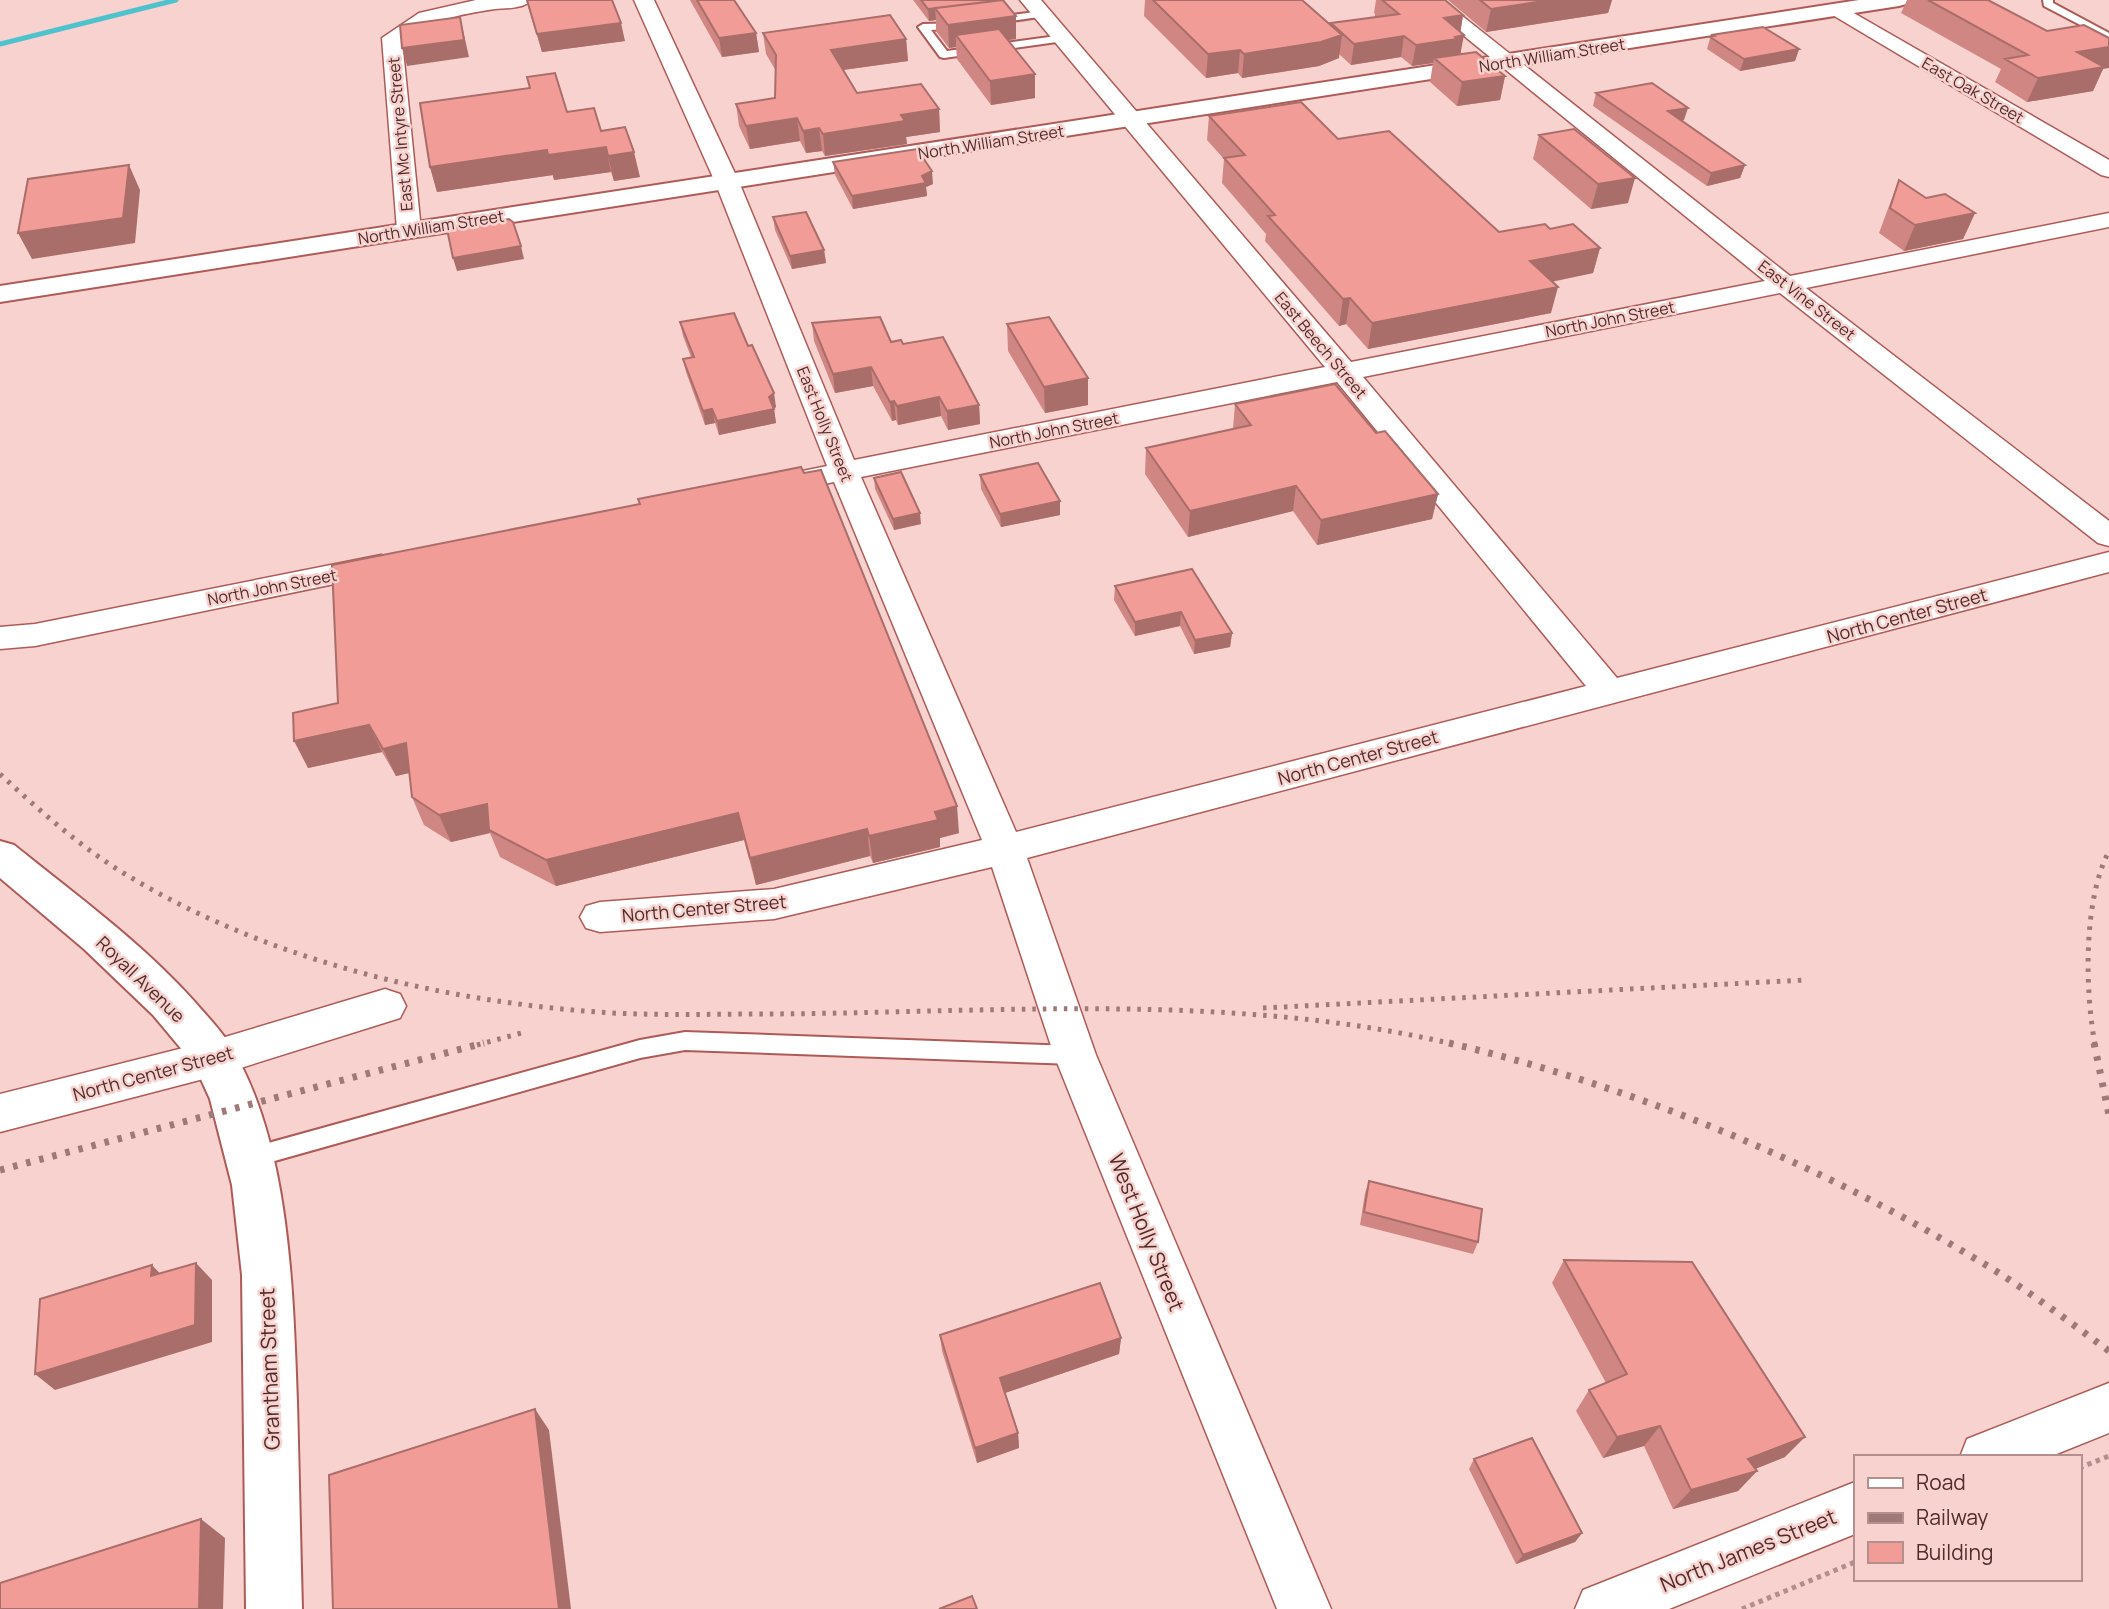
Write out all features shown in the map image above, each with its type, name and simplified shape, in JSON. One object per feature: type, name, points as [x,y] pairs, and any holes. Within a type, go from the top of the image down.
[{"type":"main road","name":"North William Street","points":[[0,294],[1508,62],[1887,1]]},
{"type":"main road","name":"Royall Avenue","points":[[0,856],[140,973],[178,1012],[215,1058],[246,1145]]},
{"type":"main road","name":"Grantham Street","points":[[246,1145],[265,1261],[270,1339],[274,1609]]},
{"type":"street","name":"East Mc Intyre Street","points":[[409,230],[392,38],[426,17],[468,7],[521,0]]},
{"type":"street","name":"East Holly Street","points":[[644,0],[727,182],[844,471],[1005,849]]},
{"type":"street","name":"East Vine Street","points":[[1430,0],[1785,284],[2109,536]]},
{"type":"street","name":"East Beech Street","points":[[1036,7],[1134,120],[1610,692]]},
{"type":"street","name":"East Oak Street","points":[[1838,10],[2109,170]]},
{"type":"street","name":"North John Street","points":[[748,491],[2109,220]]},
{"type":"street","name":"North John Street","points":[[0,638],[35,635],[405,560]]},
{"type":"street","name":"North Center Street","points":[[600,917],[774,904],[1005,849],[2109,562]]},
{"type":"street","name":"West Holly Street","points":[[1005,849],[1074,1055],[1304,1609]]},
{"type":"street","name":"North Center Street","points":[[0,1113],[215,1058],[385,1006]]},
{"type":"street","points":[[1990,1455],[2109,1408]]},
{"type":"street","name":"North James Street","points":[[1602,1609],[1854,1508]]},
{"type":"lane","points":[[2048,0],[2048,4],[2063,14],[2109,37]]},
{"type":"lane","points":[[980,22],[1036,7]]},
{"type":"lane","points":[[968,24],[922,27],[944,55],[1064,38]]},
{"type":"lane","points":[[246,1145],[640,1049],[685,1041],[1074,1055]]},
{"type":"path","points":[[2081,1467],[2109,1456]]},
{"type":"path","points":[[1742,1609],[1854,1562]]},
{"type":"building","points":[[527,0],[612,0],[621,23],[537,34]]},
{"type":"building","points":[[697,0],[734,0],[756,33],[719,38]]},
{"type":"building","points":[[921,0],[994,0],[995,1],[928,9]]},
{"type":"building","points":[[1003,0],[1016,16],[948,25],[935,8]]},
{"type":"building","points":[[1153,0],[1302,0],[1342,35],[1321,42],[1244,54],[1240,50],[1208,54]]},
{"type":"building","points":[[1382,0],[1445,0],[1463,15],[1444,18],[1464,35],[1455,37],[1457,39],[1416,45],[1404,36],[1354,44],[1331,23],[1399,14]]},
{"type":"building","points":[[1480,0],[1550,0],[1491,9]]},
{"type":"building","points":[[1928,0],[1988,0],[2047,31],[2084,25],[2109,38],[2109,47],[2077,52],[2104,67],[2038,78],[2005,59],[2028,55]]},
{"type":"building","points":[[890,15],[906,39],[831,50],[857,93],[921,84],[939,109],[901,115],[905,121],[823,134],[819,128],[803,131],[797,118],[746,126],[736,104],[775,98],[776,55],[763,33]]},
{"type":"building","points":[[460,17],[464,40],[402,48],[400,25]]},
{"type":"building","points":[[1763,27],[1799,49],[1744,59],[1710,37],[1714,36],[1711,35]]},
{"type":"building","points":[[999,29],[1035,74],[990,81],[956,35]]},
{"type":"building","points":[[1476,52],[1505,76],[1462,82],[1434,58]]},
{"type":"building","points":[[555,73],[567,112],[594,108],[601,131],[625,127],[634,152],[608,156],[606,147],[548,155],[547,150],[430,167],[420,103],[530,88],[527,77]]},
{"type":"building","points":[[1652,83],[1688,108],[1668,111],[1745,165],[1711,173],[1596,93]]},
{"type":"building","points":[[1301,102],[1338,139],[1389,131],[1499,232],[1545,224],[1550,229],[1573,224],[1600,248],[1530,261],[1558,287],[1372,323],[1350,298],[1343,299],[1268,216],[1275,215],[1224,158],[1245,155],[1209,116]]},
{"type":"building","points":[[1574,129],[1635,178],[1598,184],[1539,135]]},
{"type":"building","points":[[917,149],[932,171],[922,176],[926,183],[852,196],[833,162]]},
{"type":"building","points":[[129,165],[123,218],[18,233],[28,179]]},
{"type":"building","points":[[1899,180],[1926,198],[1945,194],[1975,213],[1915,225],[1890,208]]},
{"type":"building","points":[[806,212],[824,250],[790,256],[773,217]]},
{"type":"building","points":[[509,219],[513,222],[521,246],[453,258],[447,229]]},
{"type":"building","points":[[734,313],[748,346],[752,345],[774,393],[769,397],[774,409],[717,421],[712,409],[703,411],[683,359],[694,357],[680,322]]},
{"type":"building","points":[[880,317],[891,342],[901,340],[903,344],[943,337],[979,405],[947,411],[939,397],[897,406],[894,401],[890,402],[871,367],[833,374],[812,323]]},
{"type":"building","points":[[1049,317],[1088,378],[1044,387],[1007,324]]},
{"type":"building","points":[[1335,384],[1376,433],[1385,431],[1438,494],[1321,520],[1296,486],[1190,511],[1146,448],[1251,425],[1235,404]]},
{"type":"building","points":[[1038,463],[1060,501],[1000,514],[980,475]]},
{"type":"building","points":[[801,467],[804,473],[821,470],[957,806],[935,812],[938,820],[869,836],[867,829],[750,858],[738,813],[546,860],[489,830],[487,804],[439,815],[412,797],[406,743],[383,749],[369,725],[294,741],[293,713],[338,703],[332,565],[640,504],[638,499]]},
{"type":"building","points":[[901,472],[920,513],[893,519],[874,478]]},
{"type":"building","points":[[1192,569],[1232,633],[1195,640],[1181,612],[1135,622],[1115,586]]},
{"type":"building","points":[[1369,1181],[1482,1209],[1478,1242],[1364,1212]]},
{"type":"building","points":[[1564,1260],[1692,1262],[1805,1437],[1748,1459],[1757,1471],[1691,1490],[1660,1426],[1617,1437],[1589,1390],[1627,1374]]},
{"type":"building","points":[[196,1263],[195,1325],[35,1374],[40,1299],[152,1265],[151,1276]]},
{"type":"building","points":[[1100,1283],[1121,1338],[1000,1378],[1018,1433],[975,1448],[940,1335]]},
{"type":"building","points":[[535,1409],[559,1609],[333,1609],[329,1475]]},
{"type":"building","points":[[1532,1438],[1582,1533],[1523,1555],[1474,1459]]},
{"type":"building","points":[[201,1519],[199,1609],[0,1609],[0,1583]]},
{"type":"building","points":[[972,1596],[977,1609],[939,1609]]},
{"type":"waterway","points":[[0,44],[176,0]]},
{"type":"railway","points":[[0,774],[92,852],[179,904],[235,930],[293,952],[352,970],[474,997],[536,1006],[639,1014],[1025,1009],[1200,1011],[1286,1017],[1372,1028],[1455,1045]]},
{"type":"railway","points":[[2095,1045],[2089,999],[2088,946],[2094,895],[2109,851]]},
{"type":"railway","points":[[1263,1008],[1805,980]]},
{"type":"railway","points":[[477,1045],[525,1032]]},
{"type":"railway","points":[[0,1170],[484,1043]]},
{"type":"railway","points":[[1449,1043],[1455,1045]]},
{"type":"railway","points":[[2094,1043],[2109,1115]]},
{"type":"railway","points":[[1455,1045],[1585,1081],[1717,1129],[1782,1157],[1846,1187],[1987,1266],[2109,1351]]}]
